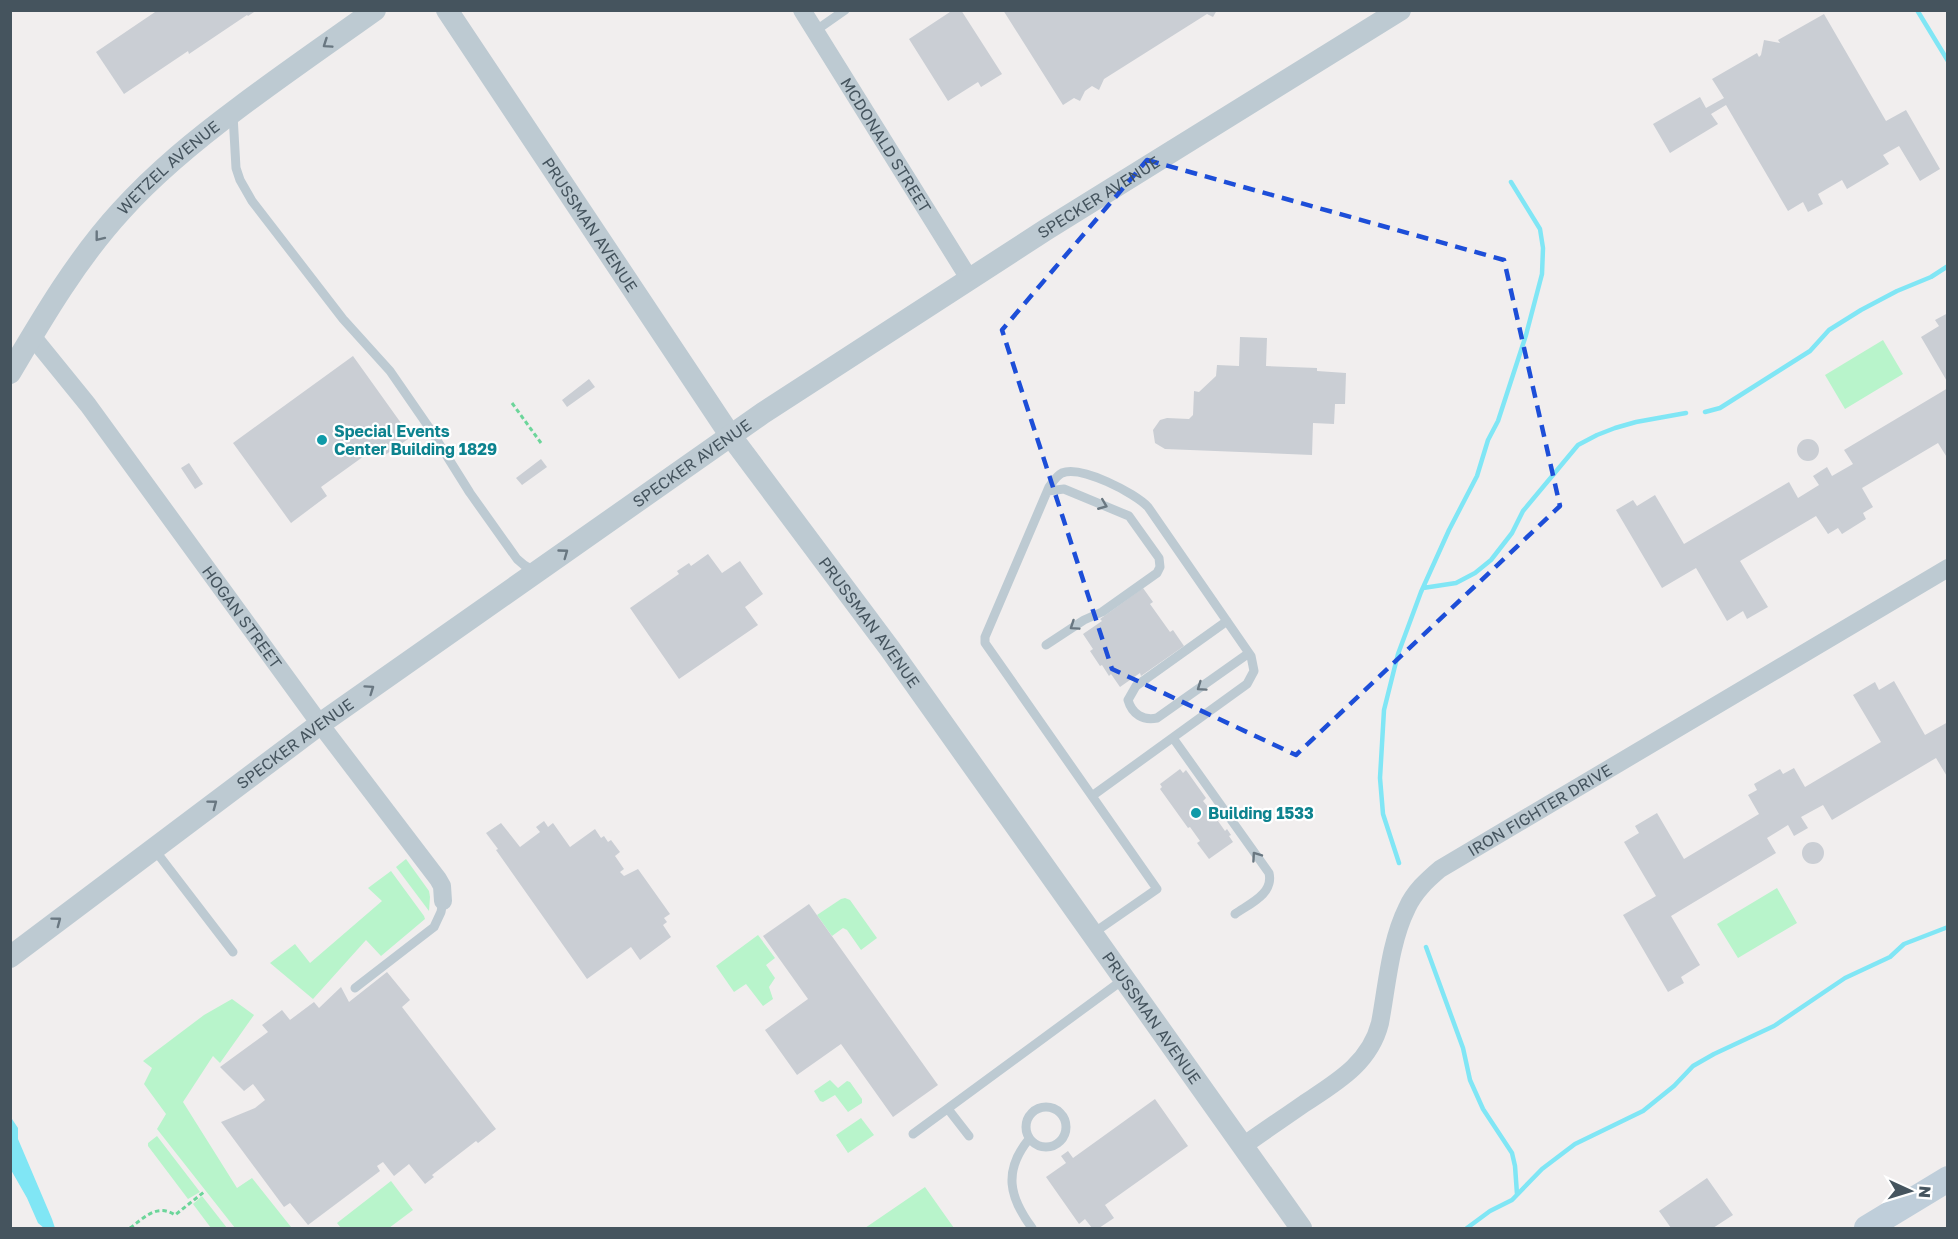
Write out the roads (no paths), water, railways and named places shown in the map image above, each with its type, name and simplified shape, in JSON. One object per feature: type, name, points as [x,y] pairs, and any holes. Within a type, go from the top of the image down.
[{"type":"main road","points":[[1867,1228],[1947,1179]]},
{"type":"street","name":"WETZEL AVENUE","points":[[10,373],[46,313],[96,240],[121,210],[186,147],[375,10]]},
{"type":"street","name":"PRUSSMAN AVENUE","points":[[447,10],[730,435],[890,649],[1302,1228]]},
{"type":"street","name":"MCDONALD STREET","points":[[802,10],[970,280]]},
{"type":"street","name":"SPECKER AVENUE","points":[[10,957],[320,724],[730,435],[1188,140],[1400,10]]},
{"type":"street","name":"HOGAN STREET","points":[[32,336],[88,405],[320,724],[438,879],[442,886],[443,901]]},
{"type":"street","name":"IRON FIGHTER DRIVE","points":[[1243,1146],[1339,1081],[1357,1066],[1368,1051],[1380,1023],[1402,919],[1413,897],[1423,884],[1440,869],[1947,568]]},
{"type":"lane","points":[[815,31],[845,10]]},
{"type":"lane","points":[[233,112],[236,168],[252,201],[343,318],[390,371],[470,493],[518,559],[537,572]]},
{"type":"lane","points":[[1092,796],[1247,684],[1254,672],[1249,653],[1148,507],[1124,490],[1087,474],[1074,471],[1060,474],[1048,491],[985,637],[985,643],[1157,889],[1092,934]]},
{"type":"lane","points":[[1046,645],[1084,620],[1102,612],[1156,573],[1160,567],[1159,558],[1128,516],[1064,489],[1048,491]]},
{"type":"lane","points":[[1227,621],[1136,686],[1128,700],[1132,710],[1142,718],[1157,718],[1249,653]]},
{"type":"lane","points":[[1173,738],[1269,873],[1270,882],[1267,891],[1235,914]]},
{"type":"lane","points":[[153,848],[233,952]]},
{"type":"lane","points":[[355,988],[434,927],[443,901]]},
{"type":"lane","points":[[913,1134],[1124,979]]},
{"type":"lane","points":[[1029,1139],[1044,1148],[1058,1143],[1062,1140],[1066,1130],[1063,1116],[1052,1107],[1043,1107],[1034,1110],[1028,1116],[1025,1125],[1029,1139],[1016,1160],[1012,1187],[1017,1206],[1032,1228]]},
{"type":"lane","points":[[948,1109],[969,1136]]},
{"type":"water","points":[[10,1116],[18,1128],[18,1139],[55,1228],[44,1228],[38,1223],[11,1170]]},
{"type":"waterway","points":[[1917,10],[1948,61]]},
{"type":"waterway","points":[[1399,863],[1383,814],[1380,778],[1384,710],[1398,654],[1421,592],[1477,476],[1488,440],[1498,421],[1526,335],[1542,274],[1543,248],[1540,229],[1511,182]]},
{"type":"waterway","points":[[1705,412],[1720,408],[1810,351],[1829,330],[1861,310],[1897,291],[1931,277],[1948,266]]},
{"type":"waterway","points":[[1423,588],[1456,583],[1475,573],[1491,560],[1512,533],[1523,511],[1578,445],[1615,428],[1686,413]]},
{"type":"waterway","points":[[1467,1228],[1490,1211],[1512,1200],[1542,1169],[1575,1144],[1643,1111],[1674,1086],[1693,1066],[1774,1026],[1845,978],[1890,957],[1904,944],[1948,927]]},
{"type":"waterway","points":[[1426,947],[1463,1048],[1470,1080],[1483,1109],[1512,1153],[1517,1194]]},
{"type":"place","name":"Special Events Center Building 1829","points":[[322,440]]},
{"type":"place","name":"Building 1533","points":[[1196,813]]}]
